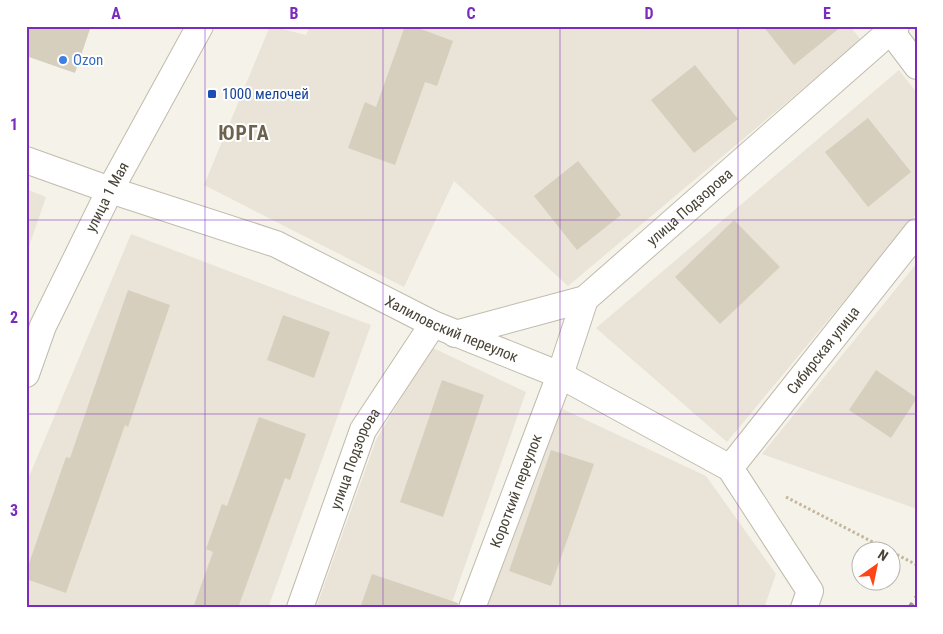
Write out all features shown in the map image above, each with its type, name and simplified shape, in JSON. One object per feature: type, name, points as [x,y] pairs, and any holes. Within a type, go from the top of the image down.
[{"type":"street","name":"улица 1 Мая","points":[[26,374],[43,326],[110,190],[200,26]]},
{"type":"street","points":[[891,28],[917,66]]},
{"type":"street","name":"улица Подзорова","points":[[300,608],[363,430],[444,329],[585,299],[891,28]]},
{"type":"street","name":"Халиловский переулок","points":[[26,160],[110,190],[276,244],[444,329],[560,375],[730,468],[807,600]]},
{"type":"street","name":"Сибирская улица","points":[[730,468],[917,232]]},
{"type":"street","name":"Короткий переулок","points":[[472,608],[560,375],[585,299]]},
{"type":"path","points":[[781,494],[917,565]]},
{"type":"shaded area","points":[[270,26],[306,35],[310,26],[850,26],[861,40],[568,286],[454,181],[404,287],[204,185]]},
{"type":"shaded area","points":[[899,70],[917,93],[917,213],[727,442],[596,328]]},
{"type":"shaded area","points":[[26,189],[46,197],[26,255]]},
{"type":"shaded area","points":[[131,234],[371,325],[268,608],[26,608],[26,484]]},
{"type":"shaded area","points":[[917,263],[917,509],[762,454]]},
{"type":"shaded area","points":[[431,347],[526,392],[450,608],[316,608],[376,440]]},
{"type":"shaded area","points":[[554,405],[706,476],[776,574],[764,608],[481,608]]},
{"type":"building","points":[[26,26],[91,26],[75,73],[26,56]]},
{"type":"building","points":[[405,26],[413,26],[453,41],[437,86],[425,82],[395,165],[348,148],[365,102],[376,107]]},
{"type":"building","points":[[763,26],[842,26],[794,65]]},
{"type":"building","points":[[695,65],[738,119],[694,153],[651,100]]},
{"type":"building","points":[[868,118],[911,172],[868,207],[825,152]]},
{"type":"building","points":[[578,161],[621,215],[577,250],[534,196]]},
{"type":"building","points":[[734,220],[780,267],[720,324],[675,277]]},
{"type":"building","points":[[128,290],[170,305],[128,427],[125,425],[66,593],[26,579],[26,572],[66,457],[70,458]]},
{"type":"building","points":[[283,315],[330,332],[314,378],[267,360]]},
{"type":"building","points":[[876,370],[917,398],[891,438],[849,410]]},
{"type":"building","points":[[442,380],[484,395],[443,517],[400,502]]},
{"type":"building","points":[[259,417],[306,434],[290,480],[285,478],[238,608],[193,608],[213,552],[206,549],[222,504],[227,506]]},
{"type":"building","points":[[551,450],[594,464],[551,586],[509,571]]},
{"type":"building","points":[[372,574],[458,603],[457,608],[360,608]]},
{"type":"railway","points":[[909,608],[917,596]]},
{"type":"place","name":"Ozon","points":[[63,60]]},
{"type":"place","name":"1000 мелочей","points":[[212,94]]},
{"type":"district","name":"ЮРГА","points":[[244,133]]}]
